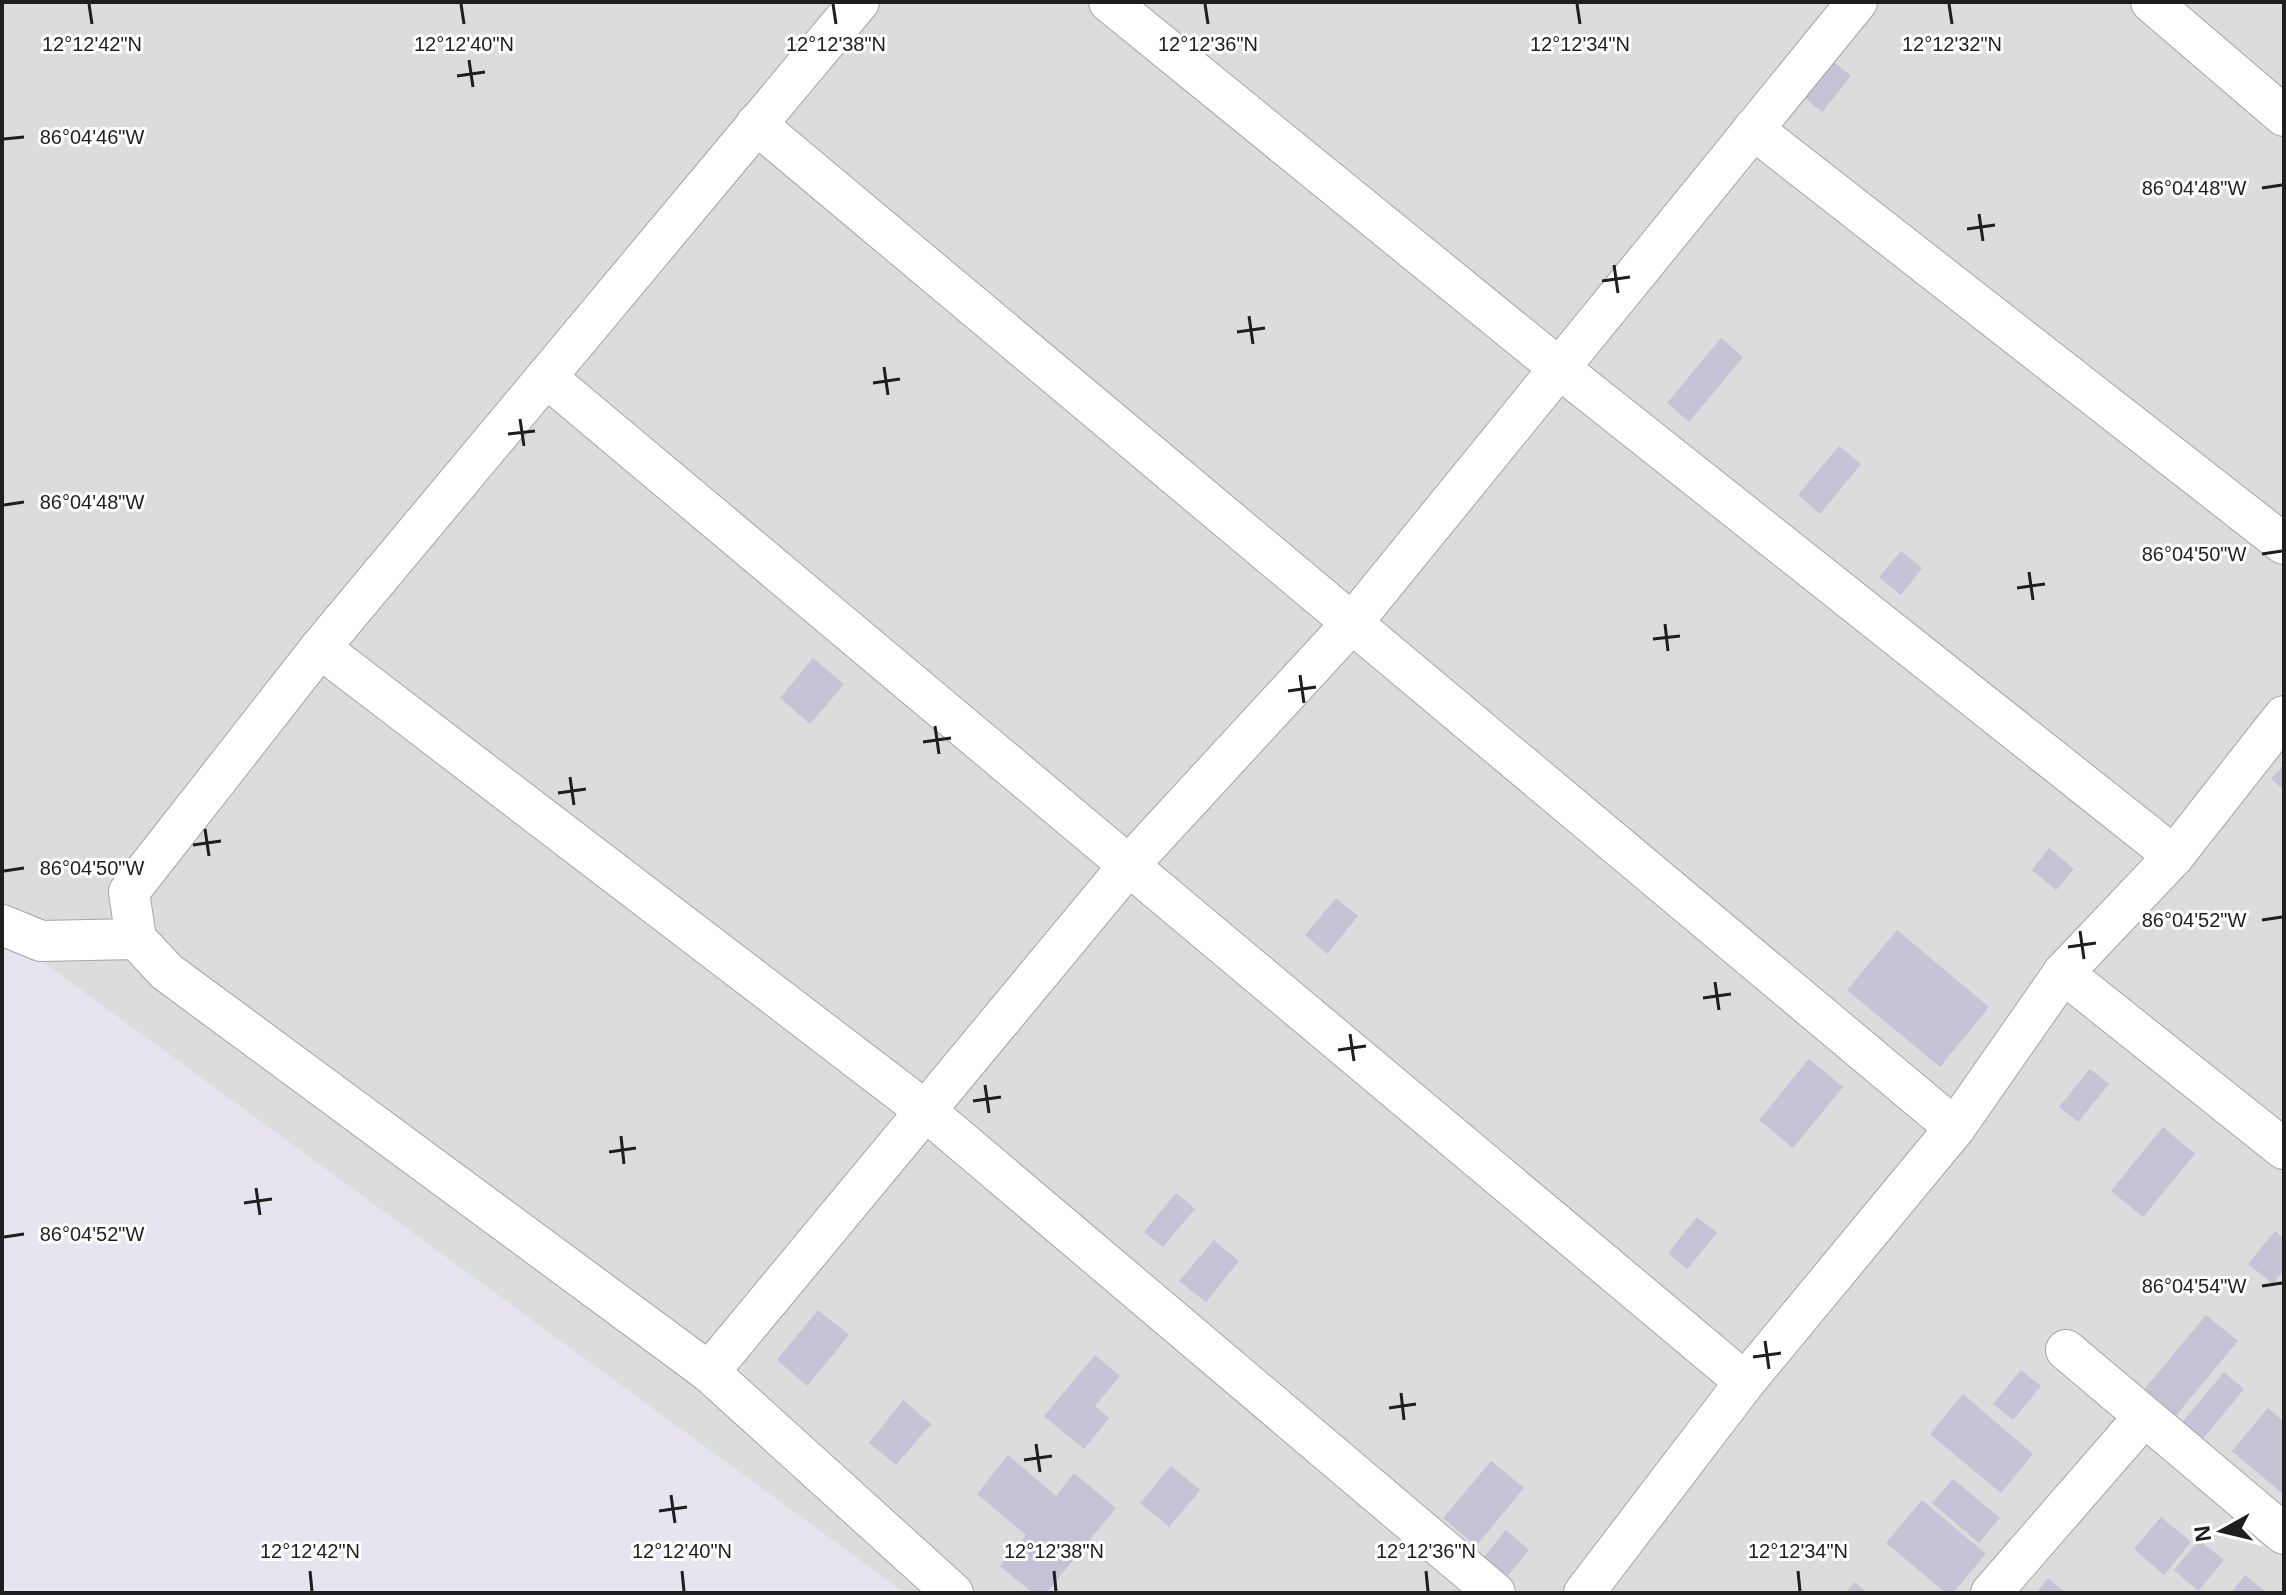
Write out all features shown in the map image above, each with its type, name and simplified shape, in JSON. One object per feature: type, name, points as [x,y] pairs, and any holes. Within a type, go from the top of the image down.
[{"type":"street","points":[[859,2],[320,648],[129,892],[136,939],[167,972],[709,1372],[953,1593]]},
{"type":"street","points":[[1109,2],[1559,368],[2174,856]]},
{"type":"street","points":[[709,1372],[1129,865],[1352,623],[1857,2]]},
{"type":"street","points":[[2151,2],[2284,116]]},
{"type":"street","points":[[756,124],[1955,1128]]},
{"type":"street","points":[[1753,129],[2284,544]]},
{"type":"street","points":[[546,377],[1745,1382]]},
{"type":"street","points":[[320,648],[927,1112],[1495,1593]]},
{"type":"street","points":[[1584,1593],[1745,1382],[1955,1128],[2063,973],[2174,856],[2284,716]]},
{"type":"street","points":[[2,925],[41,941],[136,939]]},
{"type":"street","points":[[2063,973],[2284,1149]]},
{"type":"street","points":[[2066,1350],[2284,1534]]},
{"type":"street","points":[[1991,1593],[2143,1418]]},
{"type":"shaded area","points":[[2,2],[2284,2],[2284,1593],[905,1593],[2,932]]},
{"type":"building","points":[[1834,62],[1851,76],[1822,112],[1804,97]]},
{"type":"building","points":[[1721,338],[1743,357],[1689,422],[1667,403]]},
{"type":"building","points":[[1839,446],[1861,464],[1820,514],[1798,495]]},
{"type":"building","points":[[1901,551],[1922,568],[1901,595],[1879,577]]},
{"type":"building","points":[[813,658],[844,684],[810,724],[780,698]]},
{"type":"building","points":[[2284,764],[2284,790],[2271,779]]},
{"type":"building","points":[[2049,848],[2074,869],[2056,890],[2032,870]]},
{"type":"building","points":[[1336,898],[1358,916],[1327,954],[1305,935]]},
{"type":"building","points":[[1897,930],[1989,1007],[1940,1067],[1847,990]]},
{"type":"building","points":[[1809,1059],[1843,1087],[1793,1148],[1759,1120]]},
{"type":"building","points":[[2090,1069],[2109,1084],[2078,1122],[2059,1107]]},
{"type":"building","points":[[2163,1127],[2195,1154],[2143,1217],[2111,1191]]},
{"type":"building","points":[[1176,1193],[1195,1209],[1163,1247],[1144,1232]]},
{"type":"building","points":[[1697,1217],[1717,1233],[1687,1269],[1668,1253]]},
{"type":"building","points":[[2275,1231],[2284,1239],[2284,1270],[2273,1284],[2248,1264]]},
{"type":"building","points":[[1214,1240],[1239,1261],[1206,1302],[1179,1281]]},
{"type":"building","points":[[818,1310],[849,1335],[807,1386],[777,1360]]},
{"type":"building","points":[[2206,1315],[2238,1341],[2174,1418],[2142,1392]]},
{"type":"building","points":[[1095,1355],[1120,1376],[1095,1406],[1109,1418],[1084,1449],[1044,1416]]},
{"type":"building","points":[[2021,1370],[2041,1386],[2013,1420],[1993,1404]]},
{"type":"building","points":[[2224,1372],[2244,1389],[2201,1441],[2181,1424]]},
{"type":"building","points":[[1963,1394],[2033,1454],[2001,1493],[1930,1434]]},
{"type":"building","points":[[903,1400],[931,1424],[896,1465],[869,1443]]},
{"type":"building","points":[[2268,1408],[2284,1422],[2284,1495],[2232,1451]]},
{"type":"building","points":[[1008,1455],[1056,1496],[1074,1473],[1116,1508],[1046,1593],[1033,1593],[1000,1566],[1026,1535],[977,1494]]},
{"type":"building","points":[[1491,1461],[1524,1488],[1476,1546],[1443,1518]]},
{"type":"building","points":[[1171,1466],[1200,1490],[1169,1527],[1140,1503]]},
{"type":"building","points":[[1953,1479],[2000,1518],[1979,1543],[1932,1503]]},
{"type":"building","points":[[1922,1500],[1986,1554],[1953,1593],[1946,1593],[1886,1543]]},
{"type":"building","points":[[2161,1517],[2191,1542],[2164,1575],[2134,1549]]},
{"type":"building","points":[[1506,1530],[1529,1550],[1507,1577],[1483,1558]]},
{"type":"building","points":[[2199,1540],[2224,1560],[2198,1591],[2174,1570]]},
{"type":"building","points":[[2245,1575],[2267,1593],[2231,1593]]},
{"type":"building","points":[[2048,1578],[2066,1593],[2036,1593]]},
{"type":"building","points":[[1854,1582],[1867,1593],[1846,1593]]}]
